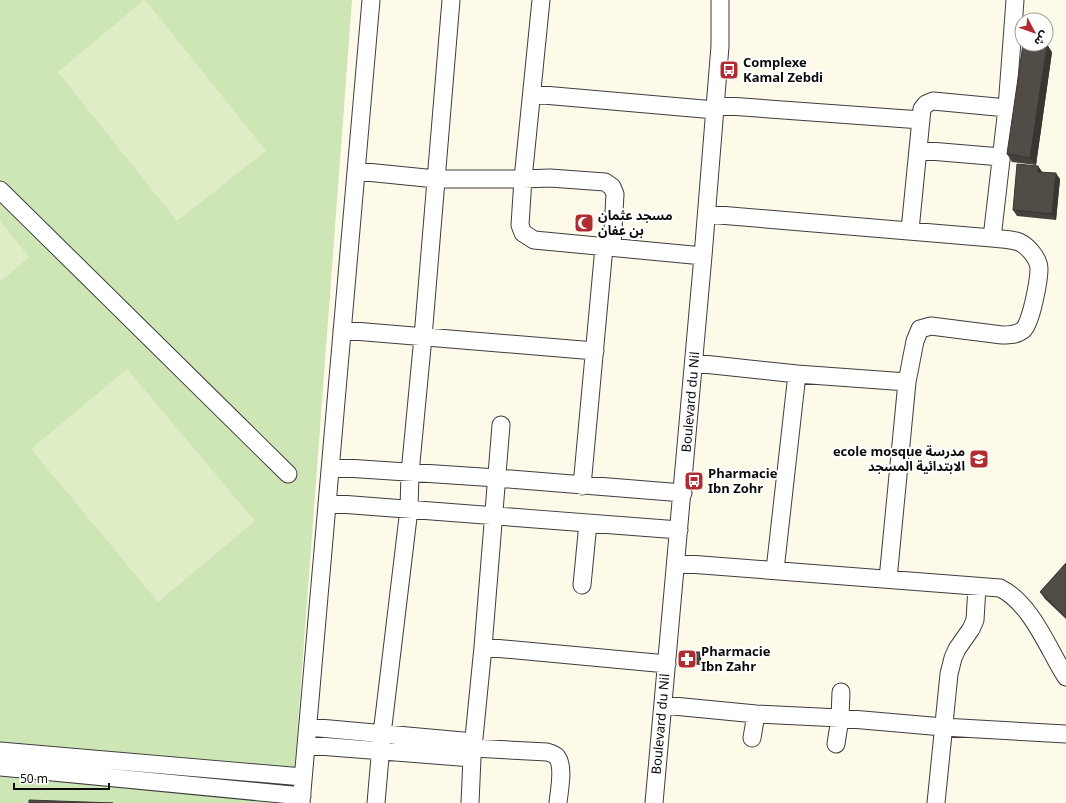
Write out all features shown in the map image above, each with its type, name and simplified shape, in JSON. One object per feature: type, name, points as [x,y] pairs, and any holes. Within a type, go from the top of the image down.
[{"type":"street","points":[[0,767],[150,781],[301,800],[371,0]]},
{"type":"street","points":[[376,803],[381,742],[409,509],[410,473],[423,337],[451,0]]},
{"type":"street","points":[[541,0],[523,179],[520,225],[524,235],[534,240],[703,256]]},
{"type":"street","name":"Boulevard du Nil","points":[[654,803],[707,214],[720,46],[720,0]]},
{"type":"street","points":[[992,238],[1007,108],[1015,0]]},
{"type":"street","points":[[532,94],[921,120]]},
{"type":"street","points":[[910,230],[922,109],[926,104],[933,101],[1007,108]]},
{"type":"street","points":[[918,150],[1001,157]]},
{"type":"street","points":[[356,171],[436,179],[550,178],[605,182],[612,187],[615,194],[595,351],[582,486]]},
{"type":"street","points":[[0,190],[288,474]]},
{"type":"street","points":[[707,214],[992,238],[1020,243],[1035,257],[1039,268],[1031,315],[1028,325],[1022,331],[1014,335],[1002,335],[940,326],[925,326],[920,329],[914,341],[907,382],[888,579]]},
{"type":"street","points":[[342,330],[595,351]]},
{"type":"street","points":[[694,363],[797,374],[907,382]]},
{"type":"street","points":[[775,570],[797,374]]},
{"type":"street","points":[[470,803],[473,749],[502,425]]},
{"type":"street","points":[[331,467],[497,478],[682,493]]},
{"type":"street","points":[[327,503],[679,530]]},
{"type":"street","points":[[582,585],[588,523]]},
{"type":"street","points":[[676,563],[1000,588],[1013,596],[1033,620],[1066,678]]},
{"type":"street","points":[[936,803],[943,727],[951,666],[957,650],[971,629],[975,620],[977,587]]},
{"type":"street","points":[[483,647],[667,664]]},
{"type":"street","points":[[836,744],[840,718],[841,692]]},
{"type":"street","points":[[663,705],[756,714],[840,718],[943,727],[1066,734]]},
{"type":"street","points":[[752,738],[756,714]]},
{"type":"street","points":[[308,727],[381,742]]},
{"type":"street","points":[[306,745],[381,742],[473,749],[547,752],[556,756],[560,762],[561,773],[558,803]]},
{"type":"street","points":[[0,751],[303,778]]},
{"type":"street","points":[[150,781],[151,764]]},
{"type":"green space","points":[[0,0],[352,0],[292,803],[0,803]]},
{"type":"green space","points":[[144,0],[266,151],[177,221],[58,72]]},
{"type":"green space","points":[[0,221],[29,257],[0,282]]},
{"type":"green space","points":[[127,369],[255,521],[158,602],[31,449]]},
{"type":"building","points":[[1022,52],[1046,52],[1030,158],[1007,154]]},
{"type":"building","points":[[1017,164],[1038,166],[1038,172],[1056,173],[1052,214],[1013,210]]},
{"type":"building","points":[[1066,563],[1066,617],[1040,592]]},
{"type":"building","points":[[684,652],[700,652],[699,663],[684,662]]},
{"type":"building","points":[[29,800],[113,803],[29,803]]},
{"type":"place","name":"Complexe Kamal Zebdi","points":[[729,70]]},
{"type":"place","name":"مسجد عثمان بن عفان","points":[[584,223]]},
{"type":"place","name":"ecole mosque مدرسة الابتدائية المسجد","points":[[979,459]]},
{"type":"place","name":"Pharmacie Ibn Zohr","points":[[694,481]]},
{"type":"place","name":"Pharmacie Ibn Zahr","points":[[687,659]]}]
